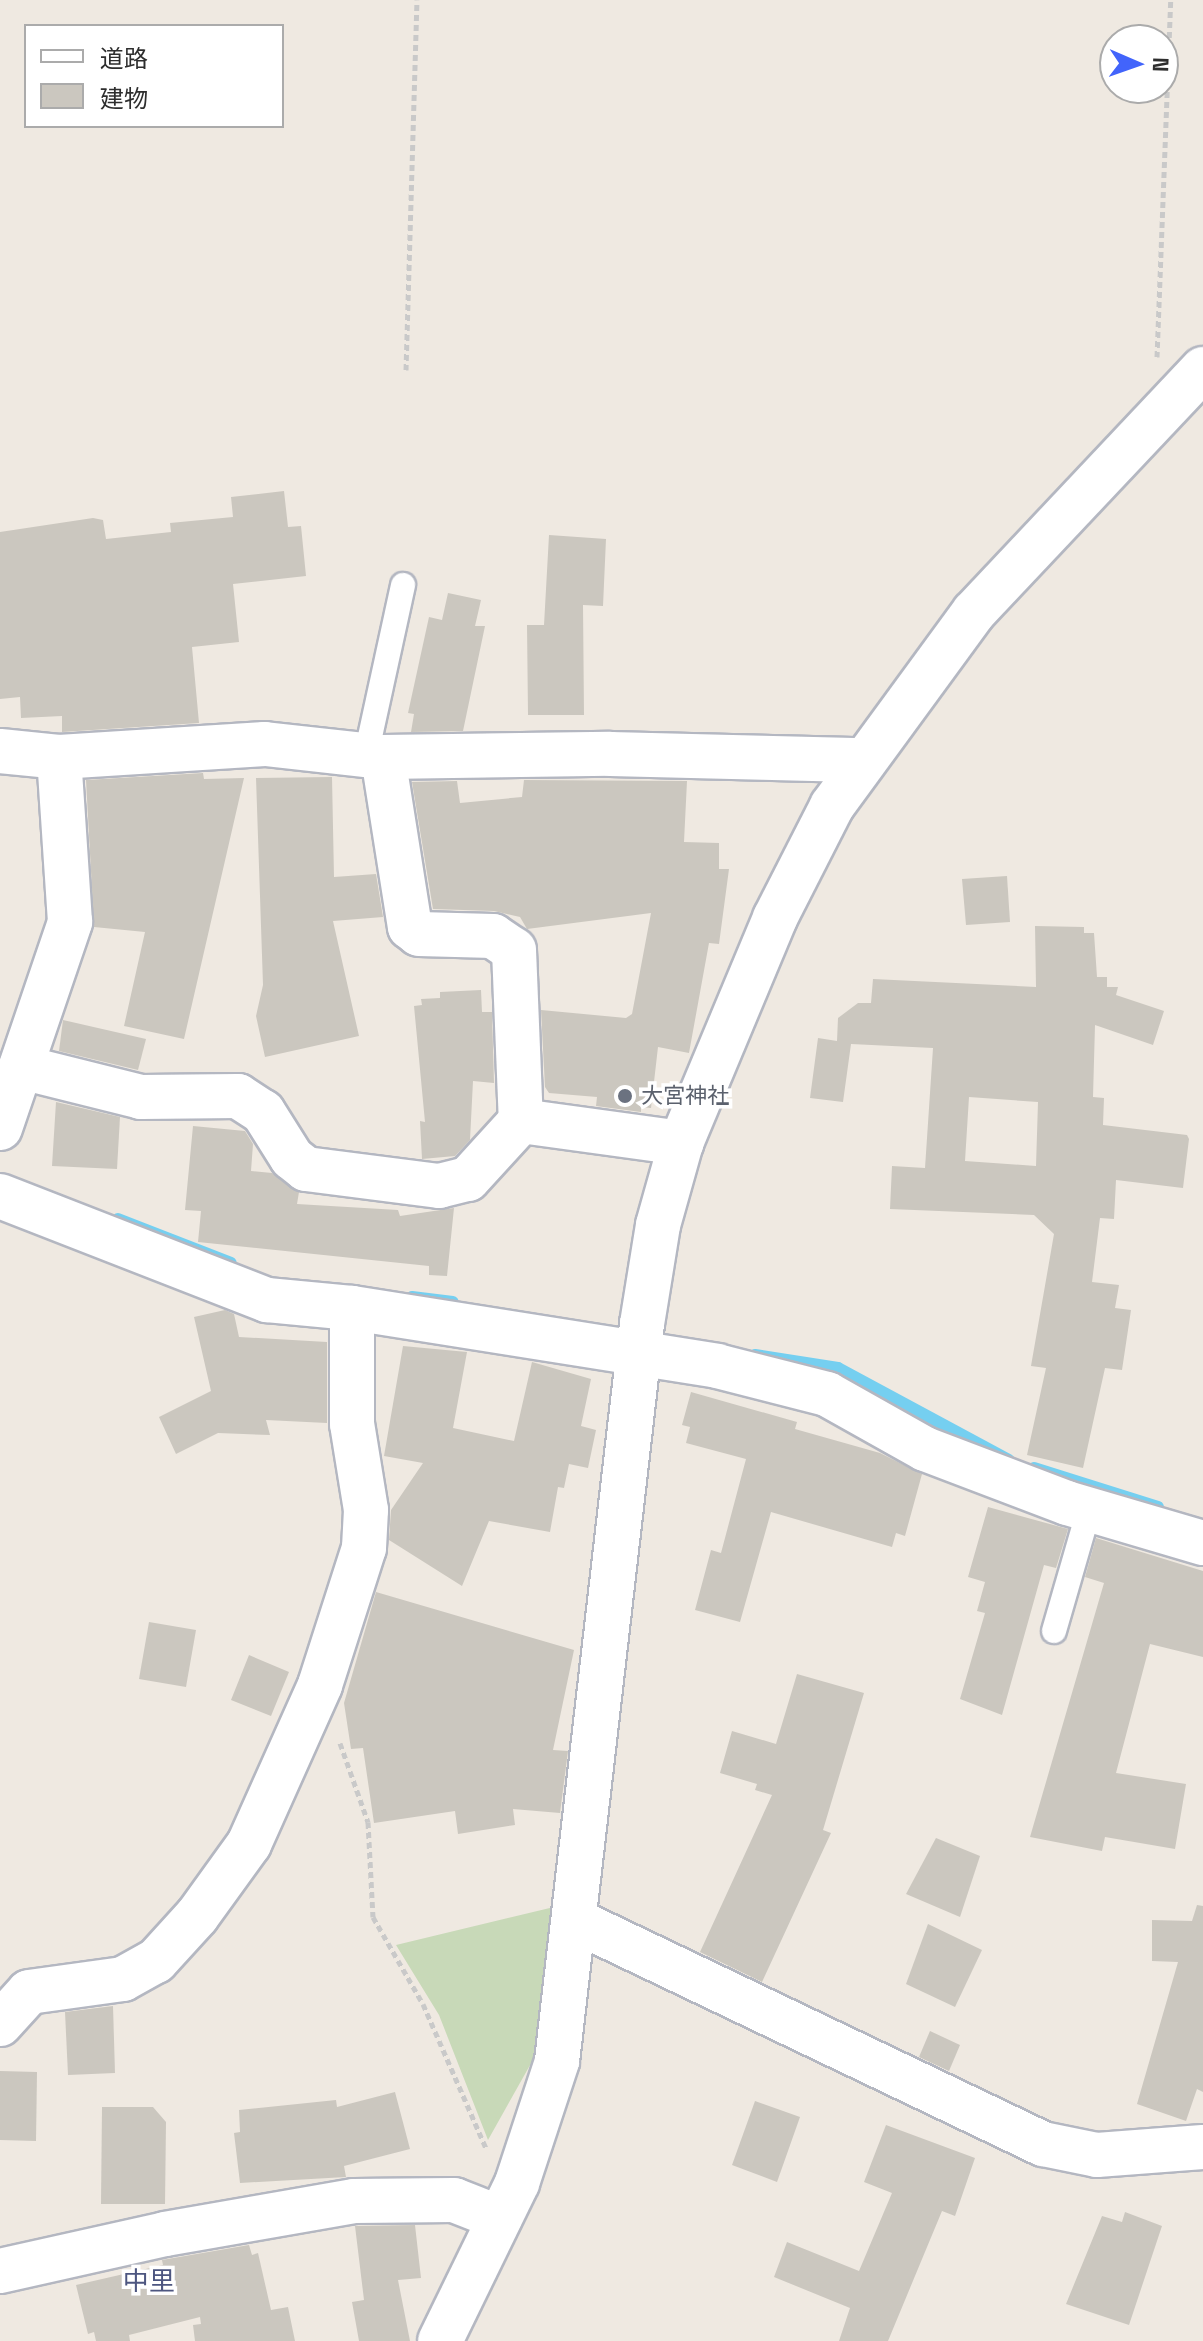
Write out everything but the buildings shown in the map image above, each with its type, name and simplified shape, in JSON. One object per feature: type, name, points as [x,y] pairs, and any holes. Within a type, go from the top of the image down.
[{"type":"street","points":[[440,2341],[508,2200],[557,2061],[576,1921],[640,1344],[658,1225],[681,1143],[804,856],[864,760],[974,612],[1163,406],[1203,369]]},
{"type":"street","points":[[0,751],[59,757],[265,744],[375,756],[610,754],[864,760]]},
{"type":"street","points":[[21,1067],[141,1097],[238,1096],[263,1112],[292,1158],[306,1169],[439,1186],[468,1179],[521,1121],[514,950],[493,936],[419,934],[410,927],[375,756]]},
{"type":"street","points":[[0,1128],[70,922],[59,757]]},
{"type":"street","points":[[521,1121],[681,1143]]},
{"type":"street","points":[[11,1200],[267,1300],[640,1344],[827,1394],[925,1449],[1089,1510],[1203,1543]]},
{"type":"street","points":[[0,2024],[29,1992],[123,1979],[156,1961],[197,1916],[249,1844],[320,1685],[364,1548],[366,1510],[352,1424],[352,1308]]},
{"type":"street","points":[[576,1921],[1043,2144],[1097,2155],[1203,2147]]},
{"type":"street","points":[[0,2271],[165,2234],[354,2201],[508,2200]]},
{"type":"lane","points":[[375,756],[403,585]]},
{"type":"lane","points":[[1054,1631],[1089,1510]]},
{"type":"path","points":[[406,370],[417,0]]},
{"type":"path","points":[[1163,406],[1155,342],[1171,0]]},
{"type":"path","points":[[320,1685],[368,1822],[373,1917],[423,2004],[478,2139],[508,2200]]},
{"type":"green space","points":[[554,1907],[534,2058],[488,2140],[439,2015],[396,1945]]},
{"type":"waterway","points":[[118,1219],[231,1263]]},
{"type":"waterway","points":[[412,1297],[453,1302]]},
{"type":"waterway","points":[[755,1355],[838,1368],[1009,1460]]},
{"type":"waterway","points":[[1034,1468],[1158,1507]]},
{"type":"place","name":"大宮神社","points":[[625,1096]]},
{"type":"district","name":"中里","points":[[149,2282]]}]
